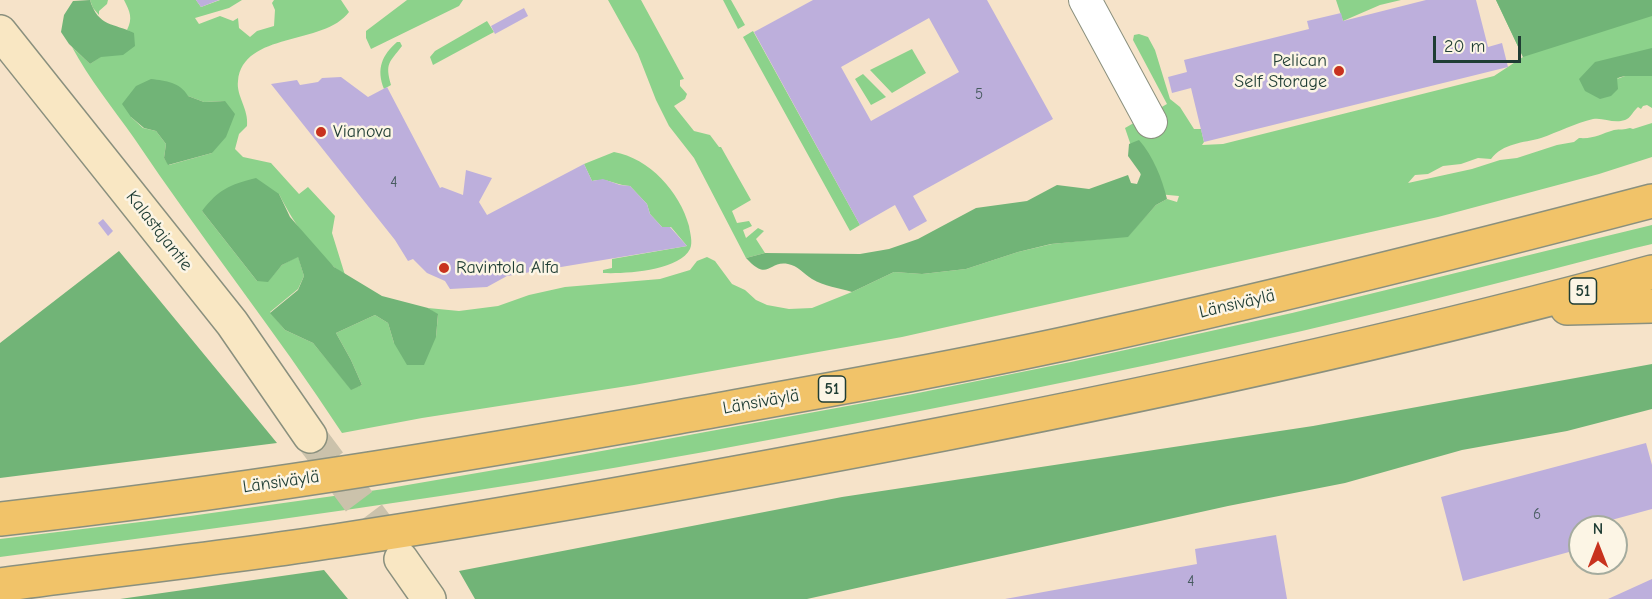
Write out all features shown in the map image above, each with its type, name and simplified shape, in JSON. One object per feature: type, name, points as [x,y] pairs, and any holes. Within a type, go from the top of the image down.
[{"type":"highway","name":"Länsiväylä","points":[[0,519],[76,511],[403,464],[840,387],[1076,342],[1447,254],[1652,201]]},
{"type":"highway","name":"51","points":[[0,585],[331,542],[590,500],[790,464],[1089,405],[1514,310],[1652,272]]},
{"type":"highway","points":[[1514,310],[1652,306]]},
{"type":"main road","name":"Kalastajantie","points":[[0,32],[232,323],[310,436]]},
{"type":"main road","points":[[401,559],[429,599]]},
{"type":"street","points":[[1085,0],[1152,122]]},
{"type":"green space","points":[[90,0],[108,0],[99,11],[99,15]]},
{"type":"green space","points":[[90,0],[93,9],[102,20],[134,33],[135,46],[123,55],[101,57],[90,64],[69,44],[61,32],[64,15],[73,1]]},
{"type":"green space","points":[[124,0],[196,0],[201,7],[220,0],[242,0],[229,8],[195,18],[199,24],[220,16],[233,21],[238,18],[239,28],[250,37],[257,31],[274,26],[275,10],[272,3],[274,0],[341,0],[349,12],[337,23],[322,30],[269,46],[254,54],[243,65],[238,87],[247,126],[239,134],[235,149],[243,157],[271,163],[299,194],[308,187],[335,216],[332,233],[345,275],[315,249],[279,194],[202,211],[257,281],[268,281],[282,265],[298,256],[304,276],[298,289],[270,312],[285,330],[313,343],[351,389],[362,385],[336,333],[375,315],[388,323],[394,343],[436,337],[438,315],[428,308],[459,311],[498,306],[529,295],[565,287],[660,279],[690,270],[697,261],[707,257],[715,261],[732,284],[745,290],[756,300],[767,305],[789,309],[812,308],[894,272],[922,274],[966,269],[1018,252],[1052,244],[1128,236],[1156,205],[1167,199],[1177,202],[1179,196],[1147,193],[1125,128],[1167,104],[1133,40],[1134,35],[1139,34],[1148,37],[1155,50],[1170,99],[1180,107],[1194,129],[1201,129],[1204,142],[1202,145],[1223,144],[1494,76],[1523,57],[1496,0],[1652,0],[1652,54],[1617,79],[1625,76],[1652,76],[1652,108],[1647,105],[1641,109],[1638,107],[1629,118],[1621,121],[1597,119],[1587,121],[1541,138],[1507,147],[1491,159],[1478,158],[1461,164],[1443,166],[1428,174],[1415,175],[1408,183],[1472,169],[1500,160],[1517,158],[1574,142],[1579,138],[1593,137],[1614,130],[1633,129],[1652,123],[1652,157],[1599,174],[1438,217],[902,337],[634,385],[422,418],[342,433],[94,82],[72,47],[90,64],[134,34],[127,30],[130,18]],"holes":[[[188,96],[204,102],[225,101],[212,153],[169,165],[164,158],[166,144],[156,131],[143,128],[131,117]]]},
{"type":"green space","points":[[407,0],[463,0],[459,6],[371,49],[366,38],[366,31]]},
{"type":"green space","points":[[608,0],[641,0],[684,79],[680,80],[680,86],[687,94],[685,99],[674,106],[694,131],[710,135],[721,147],[751,200],[732,211],[737,223],[749,221],[752,226],[743,230],[746,238],[758,228],[764,231],[756,239],[765,253],[746,258],[694,158],[669,126],[638,54]]},
{"type":"green space","points":[[723,0],[731,0],[745,25],[738,29]]},
{"type":"green space","points":[[1336,0],[1401,0],[1380,5],[1343,21]]},
{"type":"green space","points":[[1496,0],[1652,0],[1652,16],[1523,57]]},
{"type":"green space","points":[[487,21],[494,32],[433,65],[430,57],[435,51]]},
{"type":"green space","points":[[753,31],[860,225],[850,231],[743,37]]},
{"type":"green space","points":[[397,42],[400,42],[402,46],[389,64],[391,85],[384,89],[381,75],[382,63],[384,57]]},
{"type":"green space","points":[[1652,48],[1652,76],[1617,78],[1618,89],[1611,96],[1600,99],[1585,91],[1579,79],[1595,62]]},
{"type":"green space","points":[[912,49],[926,73],[892,93],[870,70]]},
{"type":"green space","points":[[863,74],[886,97],[871,105],[855,79]]},
{"type":"green space","points":[[151,79],[177,85],[188,96],[204,102],[225,101],[235,114],[226,137],[212,153],[168,165],[164,158],[166,144],[156,131],[144,128],[131,117],[122,104],[136,86]]},
{"type":"green space","points":[[1139,140],[1149,153],[1167,199],[1156,205],[1128,237],[1051,244],[966,269],[922,274],[894,272],[852,292],[812,279],[792,265],[781,264],[764,270],[759,269],[746,258],[765,253],[860,254],[889,249],[918,239],[976,208],[1027,201],[1057,185],[1089,189],[1128,175],[1131,183],[1137,184],[1141,174],[1128,156],[1129,144]]},
{"type":"green space","points":[[614,152],[639,161],[651,169],[671,189],[685,213],[691,237],[690,249],[675,262],[650,270],[603,273],[603,270],[612,268],[612,259],[687,246],[671,227],[662,227],[650,214],[647,204],[630,186],[602,180],[592,181],[584,164]]},
{"type":"green space","points":[[256,178],[279,194],[290,217],[334,267],[382,296],[428,308],[438,314],[436,337],[424,365],[407,365],[394,343],[388,323],[375,315],[336,333],[362,385],[351,390],[313,343],[285,330],[270,313],[298,290],[304,276],[298,257],[282,265],[268,282],[257,281],[202,211],[225,189]]},
{"type":"green space","points":[[1652,225],[1652,244],[1302,331],[1004,394],[616,468],[440,496],[0,557],[0,539],[384,489],[913,394],[1292,313]]},
{"type":"green space","points":[[119,251],[277,443],[0,478],[0,343]]},
{"type":"green space","points":[[1652,364],[1652,409],[1567,431],[1462,450],[1345,483],[1228,506],[807,599],[475,599],[459,571],[842,497],[1313,426]]},
{"type":"green space","points":[[324,570],[348,599],[120,599]]},
{"type":"building","points":[[196,0],[219,0],[201,7]]},
{"type":"building","points":[[813,0],[987,0],[1053,119],[913,196],[927,221],[909,231],[895,205],[860,225],[754,32]],"holes":[[[929,18],[959,72],[871,121],[841,67]]]},
{"type":"building","name":"Pelican Self Storage","points":[[1426,0],[1476,0],[1488,47],[1502,43],[1508,67],[1204,142],[1191,88],[1172,93],[1168,77],[1187,72],[1184,60],[1309,29],[1307,21],[1341,13],[1343,21]]},
{"type":"building","points":[[524,8],[528,16],[495,34],[491,26]]},
{"type":"building","points":[[341,77],[368,97],[387,87],[440,188],[463,195],[466,170],[492,178],[479,202],[487,215],[584,164],[592,181],[603,179],[630,186],[647,204],[650,214],[662,227],[670,227],[687,246],[507,276],[487,287],[450,289],[445,281],[427,273],[413,259],[408,261],[395,240],[271,84],[297,80],[300,85],[318,82],[322,78]]},
{"type":"building","points":[[103,219],[113,231],[108,236],[98,223]]},
{"type":"building","points":[[1646,443],[1652,465],[1652,509],[1628,516],[1568,515],[1568,552],[1463,581],[1441,497]]},
{"type":"building","points":[[1276,535],[1287,599],[1005,599],[1197,564],[1195,549]]},
{"type":"building","points":[[1652,579],[1652,599],[1608,599]]},
{"type":"tunnel","points":[[310,436],[399,555]]},
{"type":"place","name":"Pelican Self Storage","points":[[1339,71]]},
{"type":"place","name":"Vianova","points":[[321,132]]},
{"type":"place","name":"Ravintola Alfa","points":[[444,268]]}]
